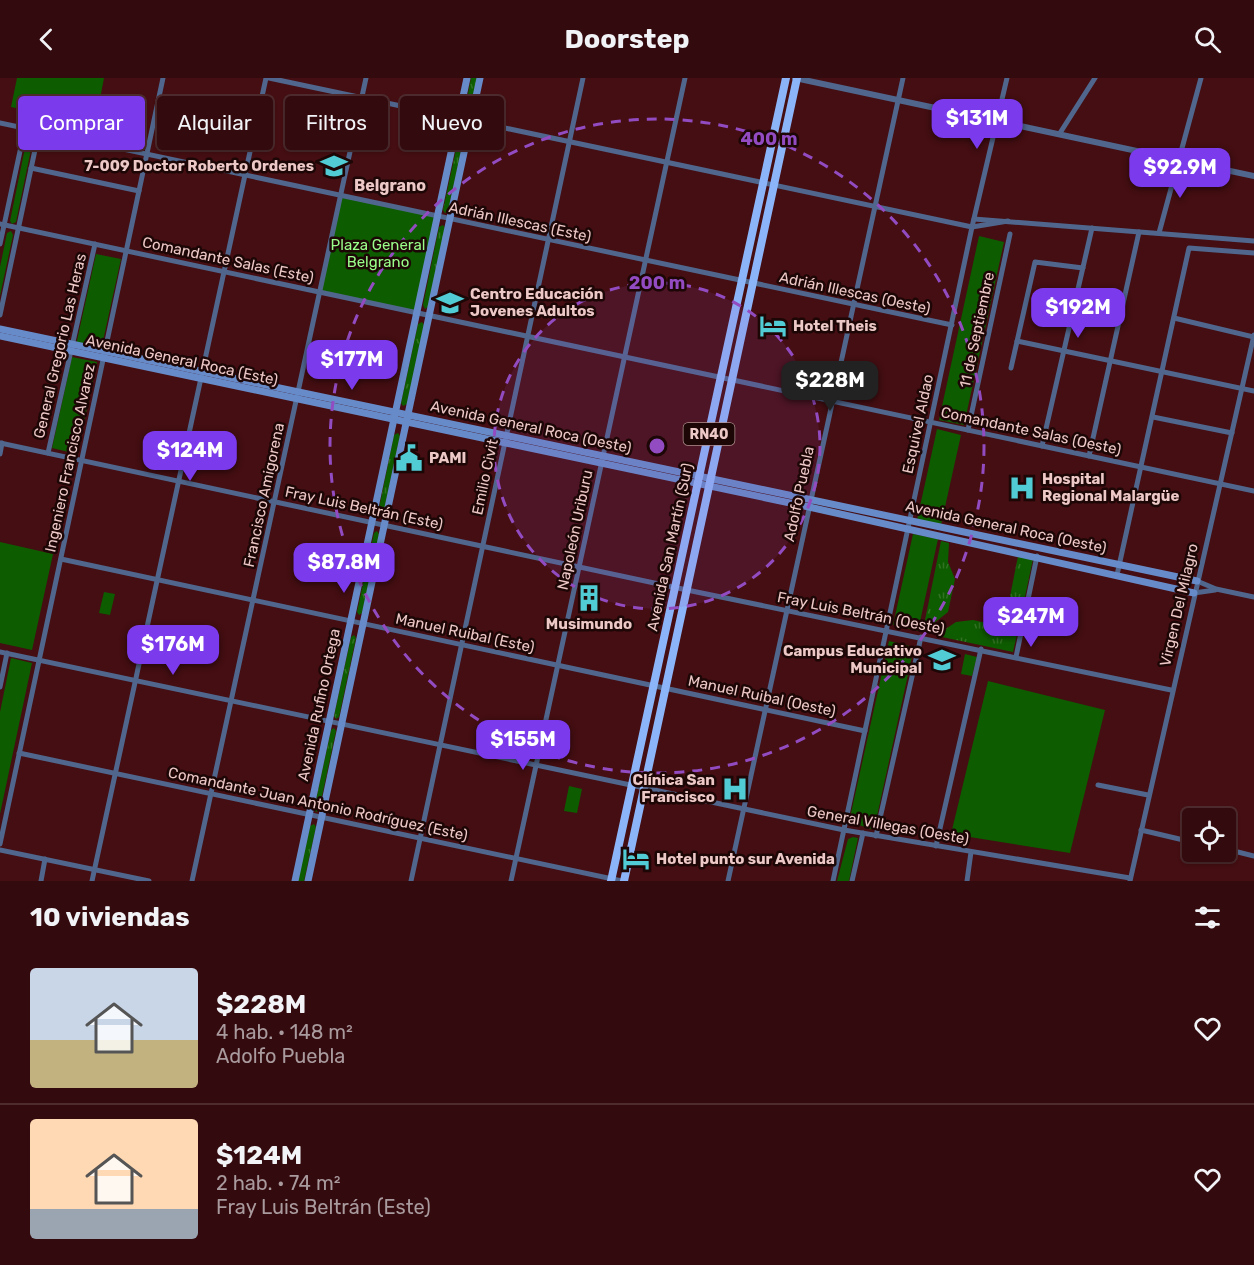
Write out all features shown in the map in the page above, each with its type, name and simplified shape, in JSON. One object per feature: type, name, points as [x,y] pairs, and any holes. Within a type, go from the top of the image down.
[{"type":"highway","name":"Avenida San Martín (Sur)","points":[[611,880],[786,78]]},
{"type":"highway","name":"Avenida San Martín (Sur)","points":[[623,881],[776,185],[796,78]]},
{"type":"main road","name":"Avenida Rufino Ortega","points":[[463,96],[467,78]]},
{"type":"main road","name":"Avenida Rufino Ortega","points":[[476,96],[480,78]]},
{"type":"main road","name":"Avenida Rufino Ortega","points":[[295,881],[451,150]]},
{"type":"main road","name":"Avenida Rufino Ortega","points":[[308,881],[465,150]]},
{"type":"main road","points":[[0,329],[71,347]]},
{"type":"main road","name":"Avenida General Roca (Este)","points":[[0,336],[71,347],[602,459]]},
{"type":"main road","name":"Avenida General Roca (Oeste)","points":[[602,459],[909,525],[1197,581]]},
{"type":"main road","name":"Avenida General Roca (Oeste)","points":[[909,525],[1194,593]]},
{"type":"street","name":"Ingeniero Francisco Alvarez","points":[[0,844],[163,78]]},
{"type":"street","points":[[92,881],[244,175],[267,78],[352,96]]},
{"type":"street","name":"Francisco Amigorena","points":[[362,96],[366,78]]},
{"type":"street","name":"Emilio Civit","points":[[411,881],[583,78]]},
{"type":"street","name":"Napoleón Uriburu","points":[[511,881],[685,78]]},
{"type":"street","points":[[796,78],[1254,176]]},
{"type":"street","name":"Adolfo Puebla","points":[[728,881],[903,78]]},
{"type":"street","name":"Esquivel Aldao","points":[[833,881],[972,227],[1007,78]]},
{"type":"street","points":[[1060,134],[1095,78]]},
{"type":"street","points":[[1158,233],[1201,78]]},
{"type":"street","name":"Adrián Illescas (Este)","points":[[0,123],[18,127]]},
{"type":"street","points":[[504,128],[972,227],[1008,221]]},
{"type":"street","points":[[0,244],[2,224],[20,150]]},
{"type":"street","points":[[0,315],[36,150]]},
{"type":"street","name":"Adrián Illescas (Este)","points":[[127,150],[754,284]]},
{"type":"street","name":"Francisco Amigorena","points":[[192,881],[351,150]]},
{"type":"street","points":[[32,168],[139,191]]},
{"type":"street","points":[[974,219],[1254,241]]},
{"type":"street","name":"Comandante Salas (Este)","points":[[2,224],[733,379]]},
{"type":"street","points":[[1042,446],[1092,228]]},
{"type":"street","points":[[1089,456],[1139,232]]},
{"type":"street","name":"11 de Septiembre","points":[[968,430],[1010,234]]},
{"type":"street","name":"General Gregorio Las Heras","points":[[48,453],[95,244]]},
{"type":"street","points":[[1117,575],[1189,248],[1254,253]]},
{"type":"street","points":[[1011,368],[1035,262],[1083,268]]},
{"type":"street","name":"Adrián Illescas (Oeste)","points":[[754,284],[952,325]]},
{"type":"street","points":[[1174,318],[1254,336]]},
{"type":"street","name":"Virgen Del Milagro","points":[[1130,880],[1171,690],[1254,336]]},
{"type":"street","points":[[1017,340],[1254,392]]},
{"type":"street","name":"Comandante Salas (Oeste)","points":[[733,379],[1254,491]]},
{"type":"street","points":[[1153,417],[1232,433]]},
{"type":"street","points":[[0,454],[1,443]]},
{"type":"street","name":"Fray Luis Beltrán (Este)","points":[[1,443],[687,590]]},
{"type":"street","points":[[1016,657],[1037,556]]},
{"type":"street","name":"Manuel Ruibal (Este)","points":[[61,559],[654,686]]},
{"type":"street","points":[[1197,581],[1216,589],[1254,597]]},
{"type":"street","points":[[1194,593],[1216,589]]},
{"type":"street","name":"Fray Luis Beltrán (Oeste)","points":[[687,590],[1171,690]]},
{"type":"street","points":[[876,836],[921,637]]},
{"type":"street","points":[[936,846],[981,650]]},
{"type":"street","name":"General Villegas (Oeste)","points":[[0,652],[743,810],[876,836],[1130,880]]},
{"type":"street","points":[[0,687],[7,653]]},
{"type":"street","name":"Manuel Ruibal (Oeste)","points":[[654,686],[865,731]]},
{"type":"street","name":"Comandante Juan Antonio Rodríguez (Este)","points":[[19,753],[623,881]]},
{"type":"street","points":[[1098,786],[1149,795]]},
{"type":"street","points":[[1141,830],[1182,840]]},
{"type":"street","points":[[852,881],[863,833]]},
{"type":"street","points":[[0,850],[148,881]]},
{"type":"street","points":[[967,881],[971,852]]},
{"type":"street","points":[[1236,852],[1254,856]]},
{"type":"street","points":[[40,881],[45,859]]},
{"type":"green space","points":[[17,78],[104,78],[101,96],[18,96],[18,108],[11,107]]},
{"type":"green space","points":[[471,78],[477,78],[473,96],[468,96]]},
{"type":"green space","points":[[25,150],[31,150],[16,222],[12,224],[10,221]]},
{"type":"green space","points":[[456,150],[461,150],[448,211],[445,213],[443,210]]},
{"type":"green space","name":"Plaza General Belgrano","points":[[341,196],[437,216],[416,312],[320,292]]},
{"type":"green space","points":[[443,225],[445,228],[428,307],[425,309],[423,305],[439,227]]},
{"type":"green space","points":[[11,231],[13,235],[0,296],[0,267],[7,233]]},
{"type":"green space","points":[[979,236],[1004,242],[964,425],[939,420]]},
{"type":"green space","points":[[96,254],[121,259],[101,350],[76,345]]},
{"type":"green space","points":[[422,322],[424,325],[407,404],[403,406],[401,403],[418,324]]},
{"type":"green space","points":[[72,357],[97,362],[77,454],[52,448]]},
{"type":"green space","points":[[937,429],[961,435],[941,525],[917,520]]},
{"type":"green space","points":[[398,433],[400,436],[383,515],[380,517],[378,513],[394,435]]},
{"type":"green space","points":[[377,531],[379,534],[362,613],[359,615],[357,612],[374,533]]},
{"type":"green space","points":[[913,534],[938,539],[918,631],[893,625]]},
{"type":"green space","points":[[941,541],[949,543],[948,562],[955,579],[948,612],[933,624],[930,632],[923,630]]},
{"type":"green space","points":[[0,542],[53,554],[32,650],[0,643]]},
{"type":"green space","points":[[1018,556],[1033,559],[1020,620],[1006,617]]},
{"type":"green space","points":[[104,592],[115,594],[110,615],[99,613]]},
{"type":"green space","points":[[973,620],[1018,630],[1013,652],[942,637],[944,630],[956,622]]},
{"type":"green space","points":[[354,635],[356,638],[339,717],[336,719],[334,716],[351,637]]},
{"type":"green space","points":[[889,641],[914,647],[874,830],[853,823],[851,813]]},
{"type":"green space","points":[[965,654],[977,657],[972,676],[961,674]]},
{"type":"green space","points":[[11,658],[32,663],[0,814],[0,712]]},
{"type":"green space","points":[[988,681],[1105,710],[1070,853],[951,834]]},
{"type":"green space","points":[[334,728],[336,731],[319,810],[316,812],[314,809],[331,730]]},
{"type":"green space","points":[[569,786],[582,789],[577,813],[564,811]]},
{"type":"green space","points":[[314,824],[316,827],[304,881],[298,881],[310,826]]},
{"type":"green space","points":[[858,838],[849,881],[837,881],[848,839]]},
{"type":"place","name":"7-009 Doctor Roberto Ordenes","points":[[334,166]]},
{"type":"place","name":"Centro Educación Jovenes Adultos","points":[[450,303]]},
{"type":"place","name":"Hotel Theis","points":[[773,326]]},
{"type":"place","name":"PAMI","points":[[409,458]]},
{"type":"place","name":"Hospital Regional Malargüe","points":[[1022,488]]},
{"type":"place","name":"Musimundo","points":[[589,598]]},
{"type":"place","name":"Campus Educativo Municipal","points":[[942,660]]},
{"type":"place","name":"Clínica San Francisco","points":[[735,789]]},
{"type":"place","name":"Hotel punto sur Avenida","points":[[636,859]]},
{"type":"district","name":"Belgrano","points":[[390,185]]}]
